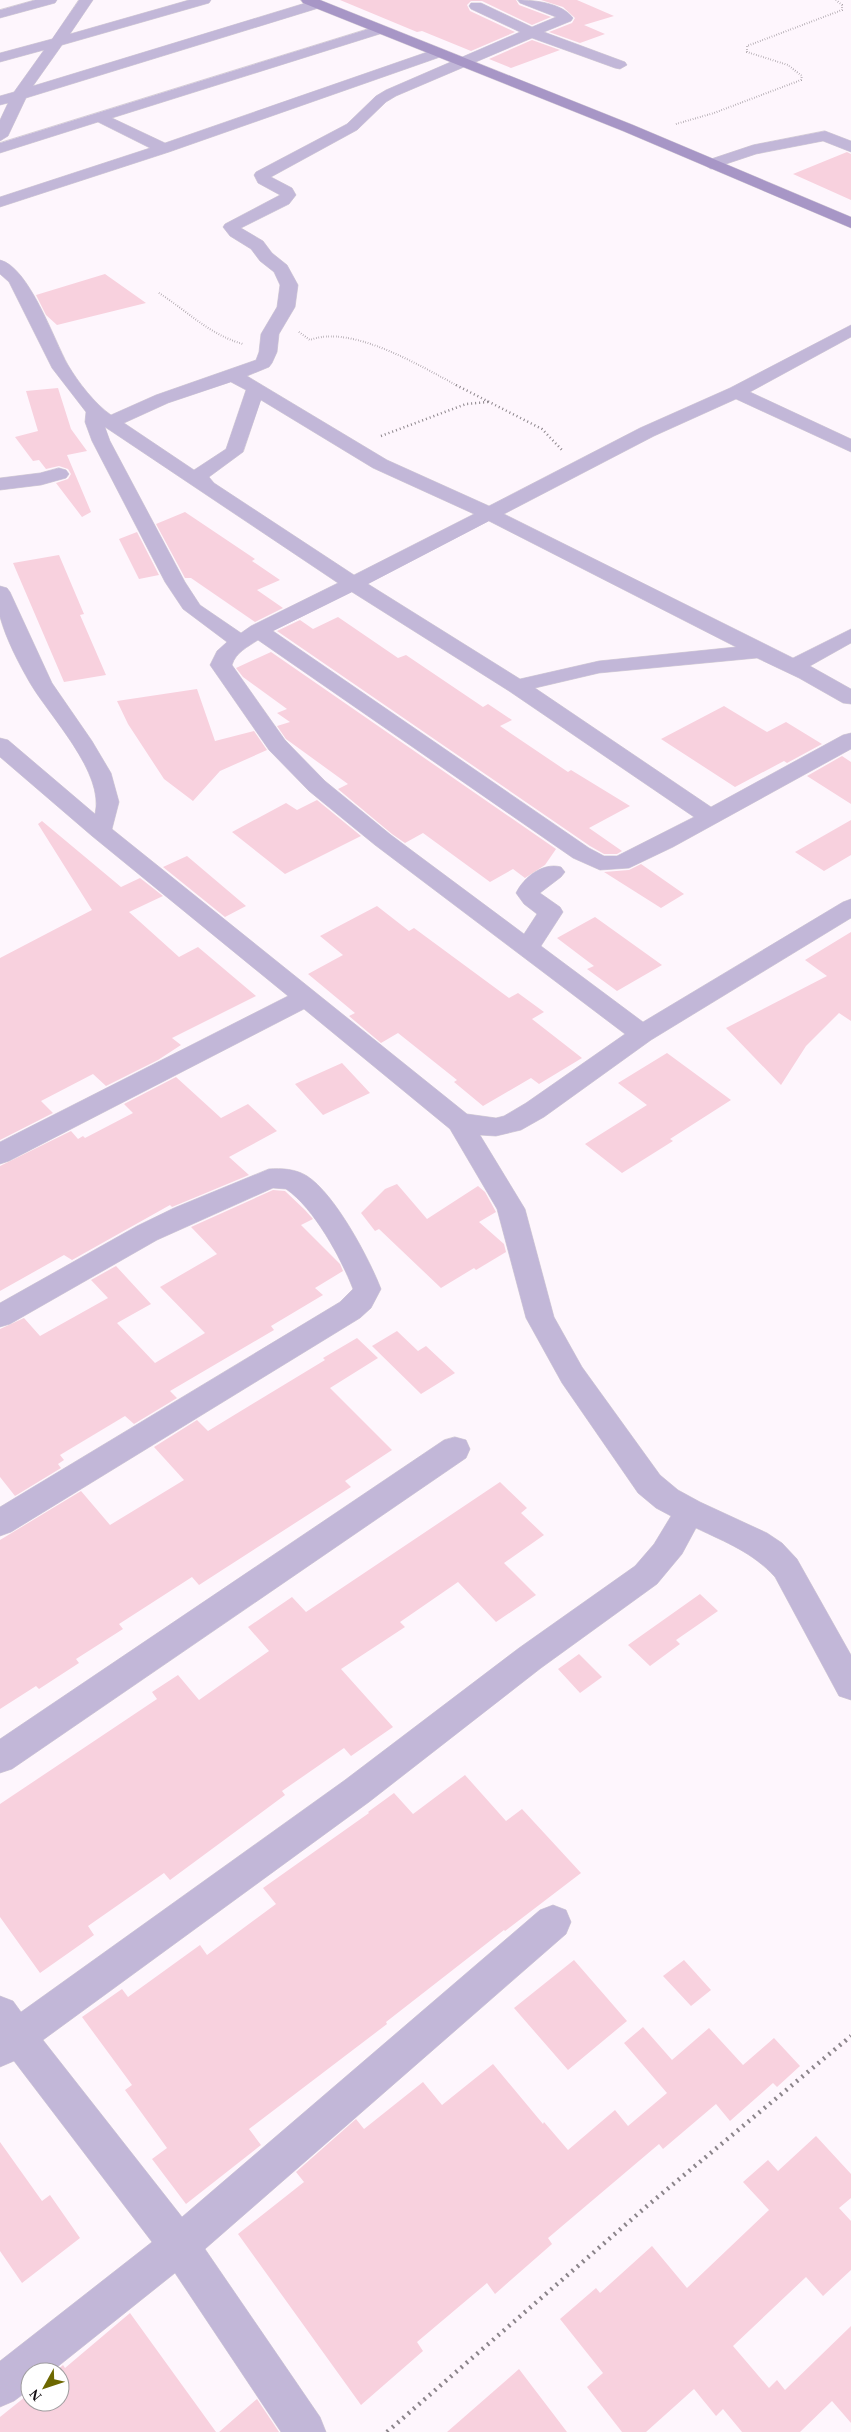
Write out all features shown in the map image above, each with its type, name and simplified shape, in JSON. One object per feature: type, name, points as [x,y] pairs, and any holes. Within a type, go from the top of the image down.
[{"type":"street","points":[[0,14],[50,0]]},
{"type":"street","points":[[0,136],[19,96],[86,0]]},
{"type":"street","points":[[0,58],[204,0]]},
{"type":"street","points":[[210,490],[198,476],[234,452],[260,393],[258,376],[266,356],[270,334],[286,307],[289,285],[285,273],[266,257],[257,245],[236,233],[231,227],[283,201],[288,195],[286,191],[264,180],[262,175],[352,127],[381,99],[392,93],[563,20],[566,17],[525,0]]},
{"type":"street","points":[[0,101],[313,2],[642,134],[851,223]]},
{"type":"street","points":[[476,6],[533,33],[620,65]]},
{"type":"street","points":[[0,148],[381,29]]},
{"type":"street","points":[[0,202],[164,149],[438,53]]},
{"type":"street","points":[[101,118],[164,149]]},
{"type":"street","points":[[711,164],[753,150],[825,136],[851,147]]},
{"type":"street","points":[[256,214],[257,245]]},
{"type":"street","points":[[0,265],[16,280],[61,368],[102,417],[353,584],[517,686],[710,817]]},
{"type":"street","points":[[642,1034],[383,840],[317,786],[277,746],[221,665],[224,655],[249,636],[647,432],[736,392],[851,330]]},
{"type":"street","points":[[266,356],[233,376],[102,417],[94,422],[175,582],[193,609],[249,636],[595,861],[608,864],[621,863],[665,842],[851,740]]},
{"type":"street","points":[[233,376],[380,464],[490,514],[760,651],[794,666],[851,698]]},
{"type":"street","points":[[736,392],[851,446]]},
{"type":"street","points":[[0,484],[59,474]]},
{"type":"street","points":[[0,592],[41,682],[103,780],[108,800],[107,812],[100,831]]},
{"type":"street","points":[[794,666],[851,635]]},
{"type":"street","points":[[517,686],[599,667],[760,651]]},
{"type":"street","points":[[0,745],[100,831],[459,1122],[510,1209],[540,1318],[572,1375],[649,1484],[666,1499],[756,1542],[771,1552],[786,1568],[851,1686]]},
{"type":"street","points":[[528,948],[542,922],[551,912],[532,899],[528,893],[531,887],[553,872]]},
{"type":"street","points":[[459,1122],[480,1126],[512,1123],[535,1110],[642,1034],[851,907]]},
{"type":"street","points":[[0,1154],[307,997]]},
{"type":"street","points":[[0,1316],[184,1215],[269,1179],[283,1177],[300,1185],[312,1197],[364,1279],[366,1289],[361,1300],[350,1310],[0,1523]]},
{"type":"street","points":[[0,1758],[455,1448]]},
{"type":"street","points":[[304,2432],[179,2246],[6,2033],[357,1791],[530,1658],[646,1574],[659,1562],[681,1531],[689,1511]]},
{"type":"street","points":[[0,2387],[179,2246],[553,1922]]},
{"type":"path","points":[[642,134],[714,113],[800,80],[802,76],[796,69],[788,64],[747,52],[748,46],[842,10],[842,4],[836,0]]},
{"type":"path","points":[[159,294],[175,303],[210,333],[266,356]]},
{"type":"path","points":[[286,307],[296,319],[295,327],[310,340],[323,335],[344,336],[398,355],[542,429],[562,451],[599,457]]},
{"type":"path","points":[[351,448],[466,404],[489,402]]},
{"type":"path","points":[[388,2432],[640,2213],[851,2036]]},
{"type":"building","points":[[340,0],[516,0],[519,5],[551,17],[532,25],[482,1],[471,1],[467,5],[470,11],[515,32],[471,51],[422,31],[417,32]]},
{"type":"building","points":[[541,0],[577,0],[614,16],[584,25],[605,34],[580,43],[549,32],[572,23],[575,18],[563,7]]},
{"type":"building","points":[[532,40],[560,50],[511,68],[489,59]]},
{"type":"building","points":[[847,152],[851,154],[851,200],[793,174]]},
{"type":"building","points":[[105,274],[146,303],[57,325],[46,315],[36,295]]},
{"type":"building","points":[[58,388],[71,429],[87,451],[67,455],[91,512],[82,517],[56,483],[68,479],[71,474],[68,469],[59,466],[46,469],[39,460],[33,461],[15,437],[38,431],[26,391]]},
{"type":"building","points":[[185,512],[255,559],[252,561],[280,580],[257,590],[283,608],[255,622],[191,578],[185,578],[156,524]]},
{"type":"building","points":[[137,532],[159,575],[139,579],[119,539]]},
{"type":"building","points":[[59,555],[84,614],[80,615],[106,675],[64,682],[13,563]]},
{"type":"building","points":[[338,617],[398,658],[406,655],[483,707],[488,704],[512,720],[500,726],[568,772],[571,770],[630,806],[589,828],[622,851],[617,854],[604,854],[590,846],[277,631],[300,620],[313,629]]},
{"type":"building","points":[[271,652],[556,849],[545,865],[525,878],[513,869],[490,882],[423,833],[405,843],[392,834],[338,789],[348,784],[286,739],[277,726],[290,722],[277,713],[287,709],[243,677],[236,668]]},
{"type":"building","points":[[197,689],[215,741],[254,731],[267,750],[220,771],[193,801],[164,779],[128,724],[117,701]]},
{"type":"building","points":[[724,706],[767,732],[786,722],[822,744],[787,763],[784,761],[735,787],[661,739]]},
{"type":"building","points":[[842,756],[851,762],[851,804],[807,776]]},
{"type":"building","points":[[317,800],[361,836],[285,874],[232,832],[286,803],[297,810]]},
{"type":"building","points":[[851,820],[851,855],[824,871],[795,852]]},
{"type":"building","points":[[42,821],[121,887],[140,878],[163,896],[129,912],[179,957],[198,947],[256,996],[172,1038],[181,1045],[158,1060],[106,1086],[93,1074],[41,1101],[53,1113],[0,1140],[0,958],[92,910],[38,824]]},
{"type":"building","points":[[187,856],[246,906],[225,917],[163,867]]},
{"type":"building","points":[[641,864],[684,894],[661,908],[604,872],[629,870]]},
{"type":"building","points":[[377,906],[409,931],[414,928],[509,998],[518,993],[544,1012],[532,1019],[582,1058],[539,1084],[531,1078],[483,1106],[454,1082],[457,1080],[398,1033],[381,1043],[349,1016],[355,1013],[308,974],[343,955],[320,936]]},
{"type":"building","points":[[595,917],[662,965],[617,991],[587,969],[594,966],[557,938]]},
{"type":"building","points":[[851,932],[851,1021],[839,1013],[806,1046],[781,1085],[726,1028],[827,976],[805,960]]},
{"type":"building","points":[[667,1053],[731,1100],[670,1139],[673,1141],[622,1173],[585,1144],[647,1105],[618,1083]]},
{"type":"building","points":[[342,1063],[370,1093],[323,1115],[295,1084]]},
{"type":"building","points":[[176,1077],[221,1118],[248,1104],[277,1131],[229,1157],[249,1175],[172,1207],[170,1205],[72,1260],[64,1255],[0,1291],[0,1166],[71,1131],[78,1139],[83,1136],[85,1138],[133,1113],[124,1104]]},
{"type":"building","points":[[397,1184],[427,1219],[478,1186],[485,1192],[496,1212],[479,1222],[504,1244],[506,1252],[476,1270],[474,1268],[441,1288],[379,1229],[375,1231],[361,1213],[385,1189]]},
{"type":"building","points":[[273,1190],[285,1191],[305,1210],[313,1219],[301,1225],[340,1264],[343,1271],[315,1288],[323,1295],[271,1326],[274,1330],[170,1391],[177,1398],[134,1424],[125,1416],[60,1455],[64,1460],[58,1464],[61,1468],[15,1496],[0,1477],[0,1329],[24,1318],[40,1336],[108,1298],[91,1280],[116,1266],[151,1304],[117,1323],[155,1363],[205,1333],[160,1287],[217,1254],[191,1227]]},
{"type":"building","points":[[397,1331],[418,1351],[426,1346],[455,1373],[421,1394],[372,1346]]},
{"type":"building","points":[[357,1338],[378,1358],[330,1388],[392,1450],[345,1481],[351,1487],[199,1585],[192,1577],[119,1624],[123,1629],[76,1659],[79,1663],[39,1689],[36,1686],[0,1709],[0,1540],[81,1491],[110,1525],[184,1480],[154,1447],[197,1420],[208,1431],[325,1360],[323,1358]]},
{"type":"building","points":[[500,1482],[527,1508],[521,1513],[544,1535],[504,1563],[536,1595],[496,1622],[458,1582],[400,1622],[405,1627],[341,1669],[393,1727],[351,1756],[344,1748],[282,1791],[285,1795],[170,1880],[164,1873],[88,1926],[94,1935],[40,1973],[0,1917],[0,1804],[157,1699],[152,1692],[178,1675],[199,1700],[269,1651],[248,1627],[292,1597],[306,1612]]},
{"type":"building","points":[[700,1594],[718,1611],[676,1640],[680,1644],[650,1666],[628,1645]]},
{"type":"building","points":[[579,1654],[602,1677],[580,1693],[558,1669]]},
{"type":"building","points":[[465,1775],[506,1821],[522,1809],[581,1873],[504,1930],[386,2022],[387,2024],[249,2129],[261,2145],[186,2204],[152,2159],[167,2148],[125,2090],[132,2085],[82,2017],[122,1989],[128,1997],[200,1945],[207,1955],[276,1904],[263,1888],[369,1813],[394,1793],[413,1814]]},
{"type":"building","points":[[574,1960],[627,2021],[568,2070],[514,2008]]},
{"type":"building","points":[[684,1960],[711,1990],[691,2006],[663,1976]]},
{"type":"building","points":[[643,2027],[672,2060],[709,2028],[743,2065],[774,2038],[800,2066],[777,2087],[773,2083],[730,2121],[716,2104],[663,2149],[659,2144],[548,2238],[552,2244],[495,2294],[487,2283],[417,2342],[423,2351],[361,2405],[238,2234],[304,2182],[296,2172],[356,2119],[364,2129],[423,2082],[442,2105],[493,2064],[543,2124],[544,2122],[568,2150],[615,2110],[628,2126],[667,2093],[624,2043]]},
{"type":"building","points":[[816,2136],[851,2174],[851,2198],[839,2208],[851,2221],[851,2270],[823,2296],[806,2277],[733,2346],[769,2388],[777,2380],[785,2390],[851,2326],[851,2423],[832,2401],[800,2432],[742,2432],[723,2409],[716,2416],[694,2389],[646,2432],[622,2432],[587,2387],[603,2373],[560,2319],[596,2288],[600,2293],[652,2246],[687,2288],[769,2210],[743,2182],[768,2160],[778,2171]]},
{"type":"building","points":[[0,2142],[42,2201],[50,2195],[80,2238],[22,2283],[0,2251]]},
{"type":"building","points":[[130,2313],[216,2432],[0,2432],[0,2417],[20,2401],[20,2412],[70,2412],[70,2364]]},
{"type":"building","points":[[519,2369],[567,2432],[447,2432]]},
{"type":"building","points":[[257,2399],[279,2432],[219,2432]]}]
